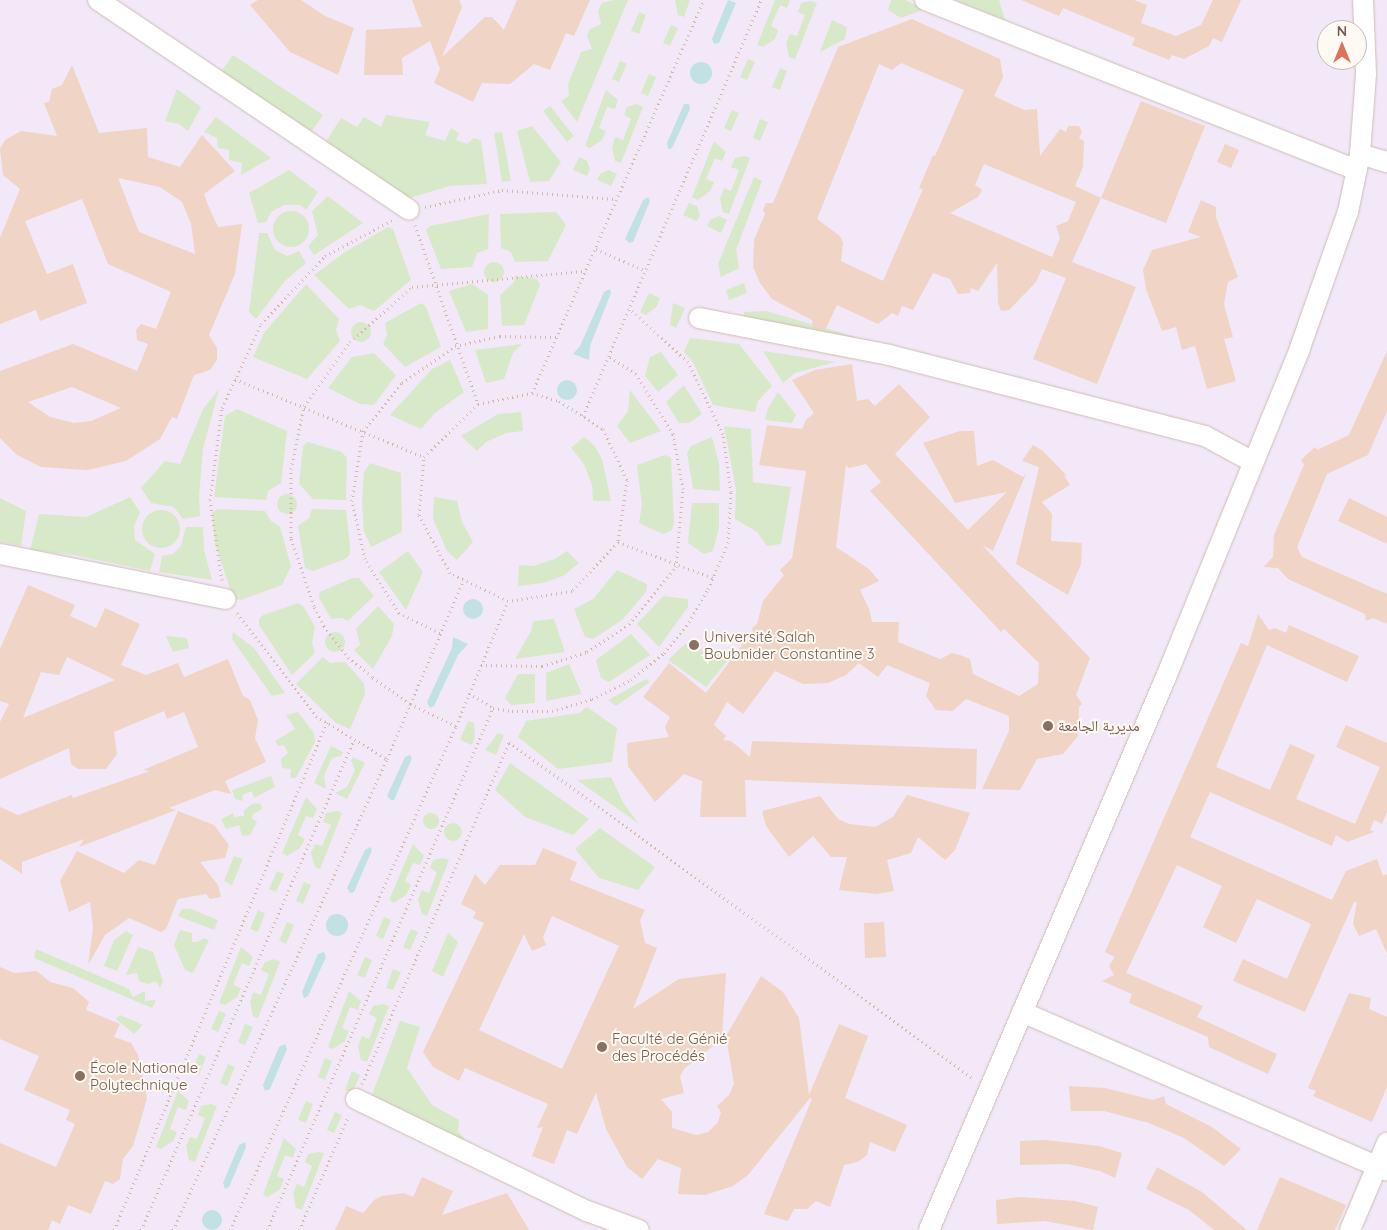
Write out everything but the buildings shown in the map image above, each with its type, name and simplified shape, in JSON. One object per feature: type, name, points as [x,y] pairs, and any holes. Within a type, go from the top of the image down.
[{"type":"street","points":[[98,0],[409,210]]},
{"type":"street","points":[[925,0],[1359,162],[1387,162]]},
{"type":"street","points":[[929,1230],[1166,677],[1300,348],[1348,212],[1359,162],[1366,74],[1363,0]]},
{"type":"street","points":[[699,318],[889,355],[1196,434],[1253,462]]},
{"type":"street","points":[[0,554],[226,599]]},
{"type":"street","points":[[1022,1012],[1382,1169]]},
{"type":"street","points":[[356,1099],[587,1211],[640,1230]]},
{"type":"street","points":[[1350,1230],[1382,1169],[1387,1143]]},
{"type":"path","points":[[532,394],[596,249],[615,199],[704,0]]},
{"type":"path","points":[[583,416],[610,357],[629,308],[761,0]]},
{"type":"path","points":[[387,759],[316,716],[226,599],[216,554],[210,500],[222,408],[261,324],[325,256],[409,210],[502,190],[615,199]]},
{"type":"path","points":[[409,210],[455,346],[478,404]]},
{"type":"path","points":[[596,249],[646,271]]},
{"type":"path","points":[[456,726],[410,704],[349,658],[324,626],[307,591],[291,538],[292,468],[304,406],[350,342],[412,287],[586,271]]},
{"type":"path","points":[[469,693],[493,708],[512,711],[552,711],[592,699],[630,680],[664,653],[689,622],[713,578],[728,543],[731,492],[723,434],[688,362],[629,308]]},
{"type":"path","points":[[440,633],[399,613],[365,559],[352,501],[363,431],[402,383],[455,346],[500,336],[558,337]]},
{"type":"path","points":[[481,665],[542,666],[587,652],[629,624],[676,566],[683,489],[673,434],[636,374],[610,357]]},
{"type":"path","points":[[235,379],[424,457]]},
{"type":"path","points":[[532,394],[559,401],[603,429],[627,480],[618,542],[572,591],[508,602],[450,573],[419,515],[424,457],[478,404],[532,394]]},
{"type":"path","points":[[618,542],[676,566],[713,578]]},
{"type":"path","points":[[173,1230],[387,759],[464,581]]},
{"type":"path","points":[[230,1230],[456,726],[508,602]]},
{"type":"path","points":[[267,1230],[493,708]]},
{"type":"path","points":[[114,1230],[327,722]]},
{"type":"path","points":[[142,1230],[354,740]]},
{"type":"path","points":[[299,1230],[509,742],[989,1090]]},
{"type":"shaded area","name":"Université Salah Boubnider Constantine 3","points":[[0,0],[1387,0],[1387,1230],[0,1230]]},
{"type":"green space","points":[[614,0],[628,0],[577,122],[561,101],[569,96],[568,84],[581,52],[592,49],[587,36],[590,29],[601,24],[598,11],[602,3]]},
{"type":"green space","points":[[675,0],[690,0],[684,17],[678,15]]},
{"type":"green space","points":[[775,0],[790,0],[787,8],[780,5],[771,26],[778,30],[775,39],[763,47],[757,45]]},
{"type":"green space","points":[[891,0],[905,0],[925,9],[901,18],[888,10]]},
{"type":"green space","points":[[955,0],[999,0],[1005,20]]},
{"type":"green space","points":[[811,1],[817,3],[795,59],[789,57],[786,43],[790,34],[797,36],[805,15],[798,12],[801,3]]},
{"type":"green space","points":[[639,12],[646,15],[639,34],[631,31]]},
{"type":"green space","points":[[832,20],[847,27],[845,39],[820,52]]},
{"type":"green space","points":[[671,25],[678,28],[670,46],[663,43]]},
{"type":"green space","points":[[233,55],[323,115],[311,132],[221,72]]},
{"type":"green space","points":[[748,59],[755,62],[747,80],[740,77]]},
{"type":"green space","points":[[620,61],[627,64],[619,82],[612,79]]},
{"type":"green space","points":[[780,68],[787,71],[780,90],[772,87]]},
{"type":"green space","points":[[649,74],[656,77],[648,96],[641,93]]},
{"type":"green space","points":[[177,89],[201,107],[188,131],[179,124],[165,121]]},
{"type":"green space","points":[[606,90],[618,100],[615,109],[607,107],[599,128],[606,131],[602,140],[590,148],[585,146]]},
{"type":"green space","points":[[637,104],[643,107],[621,163],[615,161],[612,147],[615,137],[623,140],[631,119],[624,115],[627,107]]},
{"type":"green space","points":[[550,106],[574,136],[567,142],[543,111]]},
{"type":"green space","points":[[732,110],[739,113],[731,131],[724,128]]},
{"type":"green space","points":[[386,115],[430,122],[425,135],[445,141],[451,128],[459,133],[456,140],[467,144],[474,138],[481,140],[487,184],[450,186],[402,200],[326,142],[341,118],[357,127],[364,117],[381,127]]},
{"type":"green space","points":[[216,117],[271,158],[241,175],[242,163],[229,160],[229,150],[218,148],[217,138],[204,132]]},
{"type":"green space","points":[[760,119],[768,122],[760,141],[753,138]]},
{"type":"green space","points":[[532,126],[561,162],[549,181],[530,182],[517,131]]},
{"type":"green space","points":[[502,132],[511,181],[502,182],[494,133]]},
{"type":"green space","points":[[714,141],[726,152],[722,161],[715,158],[706,179],[714,182],[710,191],[698,200],[692,197]]},
{"type":"green space","points":[[745,156],[750,158],[729,214],[723,212],[720,198],[724,188],[731,191],[739,170],[731,167],[735,158]]},
{"type":"green space","points":[[579,157],[587,161],[590,169],[587,176],[573,170]]},
{"type":"green space","points":[[289,170],[318,192],[306,210],[300,205],[284,205],[271,212],[266,222],[258,223],[249,193]]},
{"type":"green space","points":[[609,170],[617,174],[611,186],[597,180],[600,174]]},
{"type":"green space","points":[[754,177],[762,181],[736,250],[739,268],[721,277],[718,264]]},
{"type":"green space","points":[[328,196],[363,223],[314,255],[308,246],[318,235],[312,211]]},
{"type":"green space","points":[[689,203],[697,206],[700,215],[697,221],[683,215]]},
{"type":"green space","points":[[291,211],[298,212],[304,216],[308,222],[308,236],[304,242],[298,246],[291,247],[284,246],[278,242],[274,236],[273,229],[274,222],[278,216],[284,212]]},
{"type":"green space","points":[[556,212],[566,225],[548,261],[515,262],[511,252],[501,248],[500,214]]},
{"type":"green space","points":[[489,214],[488,249],[477,253],[472,267],[441,269],[426,230],[430,226]]},
{"type":"green space","points":[[719,216],[727,220],[721,233],[707,226],[710,220]]},
{"type":"green space","points":[[388,227],[393,229],[411,280],[374,311],[360,305],[349,309],[314,275],[345,252]]},
{"type":"green space","points":[[259,233],[267,233],[275,250],[287,256],[299,251],[306,263],[285,281],[256,319],[249,312]]},
{"type":"green space","points":[[494,262],[501,265],[504,272],[501,279],[494,282],[487,279],[484,272],[487,265]]},
{"type":"green space","points":[[515,276],[537,279],[540,285],[524,325],[502,326],[500,295],[514,282]]},
{"type":"green space","points":[[744,283],[747,293],[729,300],[726,290]]},
{"type":"green space","points":[[306,284],[339,319],[336,330],[340,341],[307,379],[253,357],[264,333]]},
{"type":"green space","points":[[472,284],[488,295],[488,329],[466,332],[449,291]]},
{"type":"green space","points":[[649,293],[660,298],[657,306],[646,315],[640,312]]},
{"type":"green space","points":[[421,303],[426,307],[441,347],[405,367],[383,344],[387,335],[385,323]]},
{"type":"green space","points":[[673,303],[685,308],[676,328],[670,325]]},
{"type":"green space","points":[[766,311],[915,354],[743,321],[744,312]]},
{"type":"green space","points":[[361,322],[368,325],[371,332],[368,339],[361,342],[354,339],[351,332],[354,325]]},
{"type":"green space","points":[[690,338],[739,344],[772,386],[758,401],[755,412],[713,405],[693,362],[684,352]]},
{"type":"green space","points":[[522,344],[513,353],[504,379],[486,383],[475,350]]},
{"type":"green space","points":[[763,351],[836,362],[795,373],[783,383]]},
{"type":"green space","points":[[661,352],[678,375],[658,392],[645,376],[650,357]]},
{"type":"green space","points":[[374,353],[396,375],[374,405],[360,404],[328,388],[352,357]]},
{"type":"green space","points":[[450,360],[464,392],[435,413],[421,429],[390,415],[432,369]]},
{"type":"green space","points":[[684,385],[702,414],[689,423],[679,423],[666,402]]},
{"type":"green space","points":[[219,389],[203,449],[199,497],[200,516],[183,519],[174,507],[151,503],[141,488],[165,461],[180,464],[203,409]]},
{"type":"green space","points":[[630,390],[661,431],[630,443],[617,426],[628,411]]},
{"type":"green space","points":[[778,392],[796,415],[792,423],[765,420],[768,408]]},
{"type":"green space","points":[[237,409],[287,431],[281,483],[268,491],[266,500],[214,497],[225,416]]},
{"type":"green space","points":[[521,412],[523,431],[506,433],[486,442],[477,451],[461,436],[498,414]]},
{"type":"green space","points":[[724,426],[751,429],[753,482],[791,487],[781,544],[767,546],[757,532],[735,519],[736,489]]},
{"type":"green space","points":[[584,437],[594,445],[602,459],[611,501],[593,501],[592,485],[584,464],[571,448]]},
{"type":"green space","points":[[712,437],[719,464],[720,491],[693,489],[687,453],[691,446]]},
{"type":"green space","points":[[308,442],[342,452],[347,458],[346,500],[313,499],[299,484],[303,446]]},
{"type":"green space","points":[[665,455],[671,458],[674,522],[672,530],[663,534],[639,523],[642,505],[637,465]]},
{"type":"green space","points":[[370,463],[401,473],[402,532],[371,547],[364,531],[362,502],[364,472]]},
{"type":"green space","points":[[287,494],[294,497],[297,504],[294,511],[287,514],[280,511],[277,504],[280,497]]},
{"type":"green space","points":[[130,497],[140,512],[134,526],[135,540],[155,554],[150,571],[74,555],[30,550],[39,514],[86,517]]},
{"type":"green space","points":[[434,497],[457,501],[462,522],[473,542],[457,560],[447,551],[433,519]]},
{"type":"green space","points":[[0,498],[26,511],[21,546],[0,542]]},
{"type":"green space","points":[[692,503],[719,503],[719,527],[713,551],[704,554],[688,543]]},
{"type":"green space","points":[[218,509],[265,511],[270,520],[280,527],[291,566],[282,585],[241,600],[233,598],[215,543],[212,513]]},
{"type":"green space","points":[[312,509],[346,510],[350,546],[350,554],[345,559],[313,571],[305,568],[298,526],[309,518]]},
{"type":"green space","points":[[161,510],[175,515],[180,529],[175,543],[161,548],[147,543],[142,529],[147,515]]},
{"type":"green space","points":[[186,527],[203,527],[204,550],[212,580],[159,572],[162,556],[173,554],[181,546]]},
{"type":"green space","points":[[408,551],[423,572],[406,610],[379,572]]},
{"type":"green space","points":[[567,551],[579,563],[563,576],[543,583],[518,586],[519,565],[533,566],[555,559]]},
{"type":"green space","points":[[617,570],[647,584],[646,592],[622,620],[593,639],[585,637],[574,609],[593,599]]},
{"type":"green space","points":[[352,578],[359,578],[374,596],[348,621],[342,618],[331,619],[319,598],[320,592]]},
{"type":"green space","points":[[663,596],[688,599],[688,607],[659,647],[637,624]]},
{"type":"green space","points":[[298,603],[304,607],[315,627],[312,643],[315,653],[292,675],[259,625],[259,619],[263,615]]},
{"type":"green space","points":[[378,606],[394,624],[392,636],[373,669],[354,650],[360,645],[356,629]]},
{"type":"green space","points":[[554,619],[565,652],[515,659],[531,631],[533,621]]},
{"type":"green space","points":[[233,632],[254,648],[285,693],[272,696],[232,639]]},
{"type":"green space","points":[[335,632],[342,635],[345,642],[342,649],[335,652],[328,649],[325,642],[328,635]]},
{"type":"green space","points":[[631,634],[650,655],[609,682],[601,678],[596,660]]},
{"type":"green space","points":[[166,636],[187,638],[189,648],[173,652]]},
{"type":"green space","points":[[685,644],[709,652],[727,650],[733,654],[706,687],[668,660]]},
{"type":"green space","points":[[323,657],[330,663],[345,662],[364,683],[365,694],[350,729],[336,723],[296,684]]},
{"type":"green space","points":[[569,664],[582,694],[546,701],[546,673]]},
{"type":"green space","points":[[518,674],[535,674],[535,703],[511,705],[505,698]]},
{"type":"green space","points":[[646,679],[650,682],[616,706],[608,700]]},
{"type":"green space","points":[[587,707],[617,728],[612,762],[558,769],[518,737],[526,721],[579,713]]},
{"type":"green space","points":[[298,712],[314,733],[315,742],[296,778],[290,778],[291,769],[282,768],[281,759],[288,753],[284,745],[278,746],[275,741],[295,729],[286,715]]},
{"type":"green space","points":[[468,721],[474,723],[475,737],[472,745],[460,740]]},
{"type":"green space","points":[[498,733],[504,735],[496,755],[485,750]]},
{"type":"green space","points":[[331,746],[343,752],[341,756],[332,758],[324,776],[326,789],[314,783]]},
{"type":"green space","points":[[353,757],[365,763],[347,799],[335,793],[347,787],[355,770],[351,761]]},
{"type":"green space","points":[[510,763],[589,819],[573,835],[525,817],[495,790]]},
{"type":"green space","points":[[271,776],[275,787],[254,798],[252,791],[242,795],[243,801],[235,799],[232,790]]},
{"type":"green space","points":[[611,777],[624,804],[639,824],[577,780]]},
{"type":"green space","points":[[306,797],[317,809],[313,818],[306,816],[298,835],[305,839],[300,848],[287,856],[282,853]]},
{"type":"green space","points":[[254,803],[261,804],[262,809],[253,814],[252,818],[257,822],[250,835],[242,836],[239,825],[226,829],[221,819],[233,813],[234,817],[244,816],[244,810]]},
{"type":"green space","points":[[337,811],[342,813],[320,869],[315,867],[311,853],[315,844],[322,846],[331,825],[323,822],[326,813]]},
{"type":"green space","points":[[428,813],[434,813],[439,818],[437,827],[428,829],[423,824],[423,818]]},
{"type":"green space","points":[[453,823],[459,826],[462,832],[459,838],[453,841],[447,838],[444,832],[447,826]]},
{"type":"green space","points":[[600,828],[655,867],[638,890],[599,878],[575,849]]},
{"type":"green space","points":[[413,844],[424,856],[420,865],[413,863],[405,881],[411,885],[406,895],[394,903],[389,900]]},
{"type":"green space","points":[[234,856],[243,859],[232,885],[224,881]]},
{"type":"green space","points":[[443,858],[449,860],[427,916],[422,914],[418,900],[422,890],[429,893],[437,872],[430,868],[433,860]]},
{"type":"green space","points":[[277,871],[284,874],[276,892],[269,889]]},
{"type":"green space","points":[[304,882],[311,885],[303,904],[296,901]]},
{"type":"green space","points":[[182,909],[191,909],[218,920],[214,930],[178,916]]},
{"type":"green space","points":[[258,910],[265,913],[258,932],[250,929]]},
{"type":"green space","points":[[384,917],[391,920],[383,939],[376,936]]},
{"type":"green space","points":[[287,922],[294,925],[286,944],[279,941]]},
{"type":"green space","points":[[411,929],[418,932],[410,950],[403,947]]},
{"type":"green space","points":[[180,930],[192,933],[192,942],[198,942],[203,938],[209,940],[193,973],[185,970],[174,945]]},
{"type":"green space","points":[[126,931],[133,935],[117,971],[104,966],[114,940]]},
{"type":"green space","points":[[448,933],[458,942],[443,977],[432,971]]},
{"type":"green space","points":[[138,947],[153,952],[163,981],[160,988],[156,981],[148,984],[139,981],[137,973],[126,975]]},
{"type":"green space","points":[[241,947],[253,957],[249,966],[242,963],[233,985],[241,988],[237,997],[225,1005],[219,1003]]},
{"type":"green space","points":[[36,949],[129,989],[133,997],[145,991],[145,1001],[156,1000],[152,1008],[34,958]]},
{"type":"green space","points":[[365,957],[372,960],[365,978],[357,975]]},
{"type":"green space","points":[[275,959],[280,962],[258,1018],[253,1016],[250,1002],[253,992],[261,995],[269,974],[261,970],[265,962]]},
{"type":"green space","points":[[393,969],[401,972],[393,990],[386,988]]},
{"type":"green space","points":[[349,991],[361,1001],[358,1010],[350,1007],[342,1028],[349,1031],[345,1041],[333,1049],[328,1047]]},
{"type":"green space","points":[[383,1004],[389,1006],[367,1062],[361,1060],[358,1046],[362,1036],[369,1039],[377,1018],[369,1014],[373,1006]]},
{"type":"green space","points":[[219,1011],[226,1014],[218,1032],[211,1029]]},
{"type":"green space","points":[[120,1015],[143,1025],[134,1034],[116,1019]]},
{"type":"green space","points":[[400,1021],[420,1027],[407,1068],[432,1105],[459,1120],[458,1131],[465,1140],[460,1144],[370,1100]]},
{"type":"green space","points":[[245,1024],[253,1027],[245,1045],[238,1042]]},
{"type":"green space","points":[[199,1054],[206,1057],[199,1075],[191,1072]]},
{"type":"green space","points":[[325,1058],[332,1061],[325,1080],[318,1077]]},
{"type":"green space","points":[[228,1064],[235,1067],[227,1086],[220,1083]]},
{"type":"green space","points":[[352,1071],[360,1075],[352,1093],[345,1090]]},
{"type":"green space","points":[[178,1091],[189,1101],[186,1110],[178,1107],[170,1129],[177,1132],[173,1141],[161,1149],[156,1147]]},
{"type":"green space","points":[[306,1101],[313,1104],[306,1123],[298,1120]]},
{"type":"green space","points":[[211,1104],[217,1106],[195,1162],[189,1160],[186,1146],[190,1137],[197,1139],[205,1118],[198,1115],[201,1106]]},
{"type":"green space","points":[[335,1112],[342,1115],[334,1133],[327,1130]]},
{"type":"green space","points":[[284,1138],[296,1149],[293,1158],[285,1155],[277,1176],[284,1179],[280,1189],[268,1197],[263,1195]]},
{"type":"green space","points":[[324,1153],[302,1210],[296,1208],[293,1194],[297,1184],[304,1187],[312,1166],[305,1162],[308,1154]]},
{"type":"water","points":[[728,0],[736,3],[719,43],[714,44],[712,39]]},
{"type":"water","points":[[701,62],[711,69],[712,73],[705,83],[701,84],[691,77],[690,73],[697,63]]},
{"type":"water","points":[[684,104],[689,104],[690,109],[672,148],[668,149],[667,143]]},
{"type":"water","points":[[648,197],[650,201],[633,242],[629,243],[625,239],[643,200]]},
{"type":"water","points":[[610,289],[611,293],[590,346],[589,360],[573,354],[580,346],[604,292]]},
{"type":"water","points":[[567,380],[574,383],[577,390],[574,397],[567,400],[560,397],[557,390],[560,383]]},
{"type":"water","points":[[473,599],[480,602],[483,609],[480,616],[473,619],[466,616],[463,609],[466,602]]},
{"type":"water","points":[[453,637],[468,644],[458,655],[434,706],[430,708],[427,702],[452,648]]},
{"type":"water","points":[[410,755],[412,758],[394,800],[391,800],[387,796],[405,757]]},
{"type":"water","points":[[370,847],[372,850],[354,892],[350,893],[347,888],[365,850]]},
{"type":"water","points":[[337,914],[347,921],[348,925],[341,935],[337,936],[327,929],[326,925],[333,915]]},
{"type":"water","points":[[324,952],[326,957],[308,996],[304,998],[302,992],[318,954]]},
{"type":"water","points":[[285,1044],[287,1049],[270,1089],[265,1091],[263,1085],[279,1047]]},
{"type":"water","points":[[245,1142],[246,1147],[229,1187],[225,1189],[223,1183],[239,1145]]},
{"type":"water","points":[[208,1210],[216,1210],[222,1216],[222,1224],[216,1230],[208,1230],[202,1224],[202,1216]]},
{"type":"place","name":"Université Salah Boubnider Constantine 3","points":[[694,645]]},
{"type":"place","name":"مديرية الجامعة","points":[[1048,726]]},
{"type":"place","name":"Faculté de Génié des Procédés","points":[[602,1047]]},
{"type":"place","name":"École Nationale Polytechnique","points":[[80,1076]]}]
